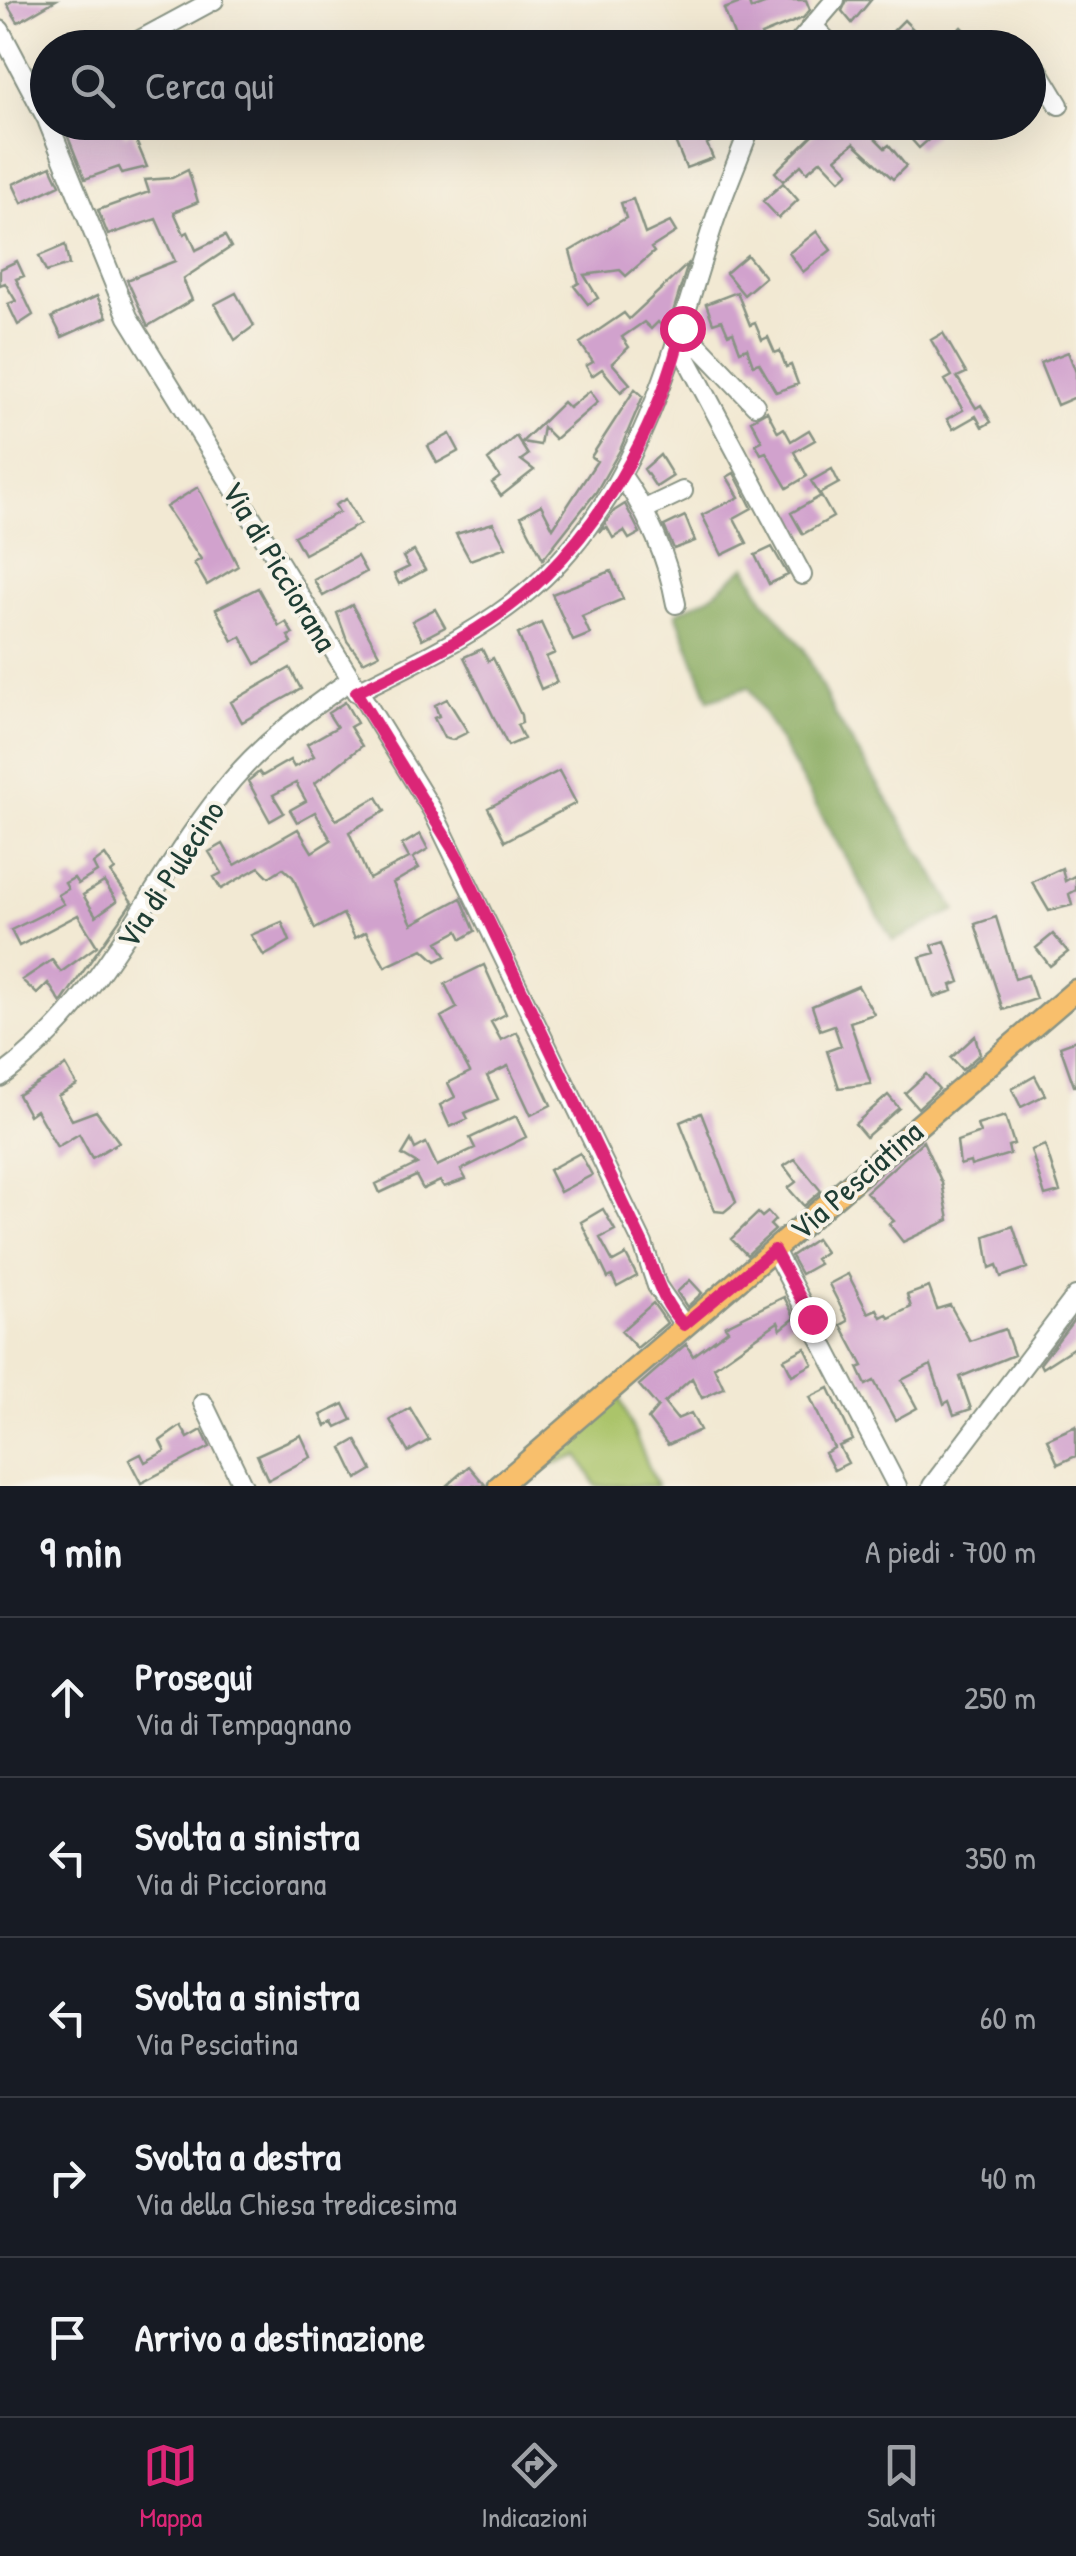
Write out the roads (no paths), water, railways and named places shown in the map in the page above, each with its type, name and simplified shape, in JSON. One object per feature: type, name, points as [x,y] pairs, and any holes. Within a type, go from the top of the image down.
[{"type":"main road","name":"Via Pesciatina","points":[[499,1486],[1076,990]]},
{"type":"street","points":[[158,30],[214,0]]},
{"type":"street","points":[[810,30],[835,0]]},
{"type":"street","points":[[813,26],[817,30]]},
{"type":"street","name":"Via di Picciorana","points":[[0,30],[30,73]]},
{"type":"street","points":[[1046,83],[1060,105]]},
{"type":"street","name":"Via di Picciorana","points":[[55,140],[128,317],[459,859],[643,1244],[657,1286],[684,1325]]},
{"type":"street","name":"Via di Pulecino","points":[[0,1077],[41,1042],[105,973],[155,889],[231,781],[266,744],[352,686],[440,650],[547,574],[622,476],[643,436],[745,140]]},
{"type":"street","points":[[680,336],[756,405]]},
{"type":"street","points":[[680,336],[802,575]]},
{"type":"street","points":[[622,476],[643,510],[672,578],[676,604]]},
{"type":"street","points":[[643,510],[683,491]]},
{"type":"street","points":[[774,1250],[897,1486]]},
{"type":"street","points":[[932,1486],[1076,1296]]},
{"type":"street","points":[[203,1403],[243,1486]]}]
